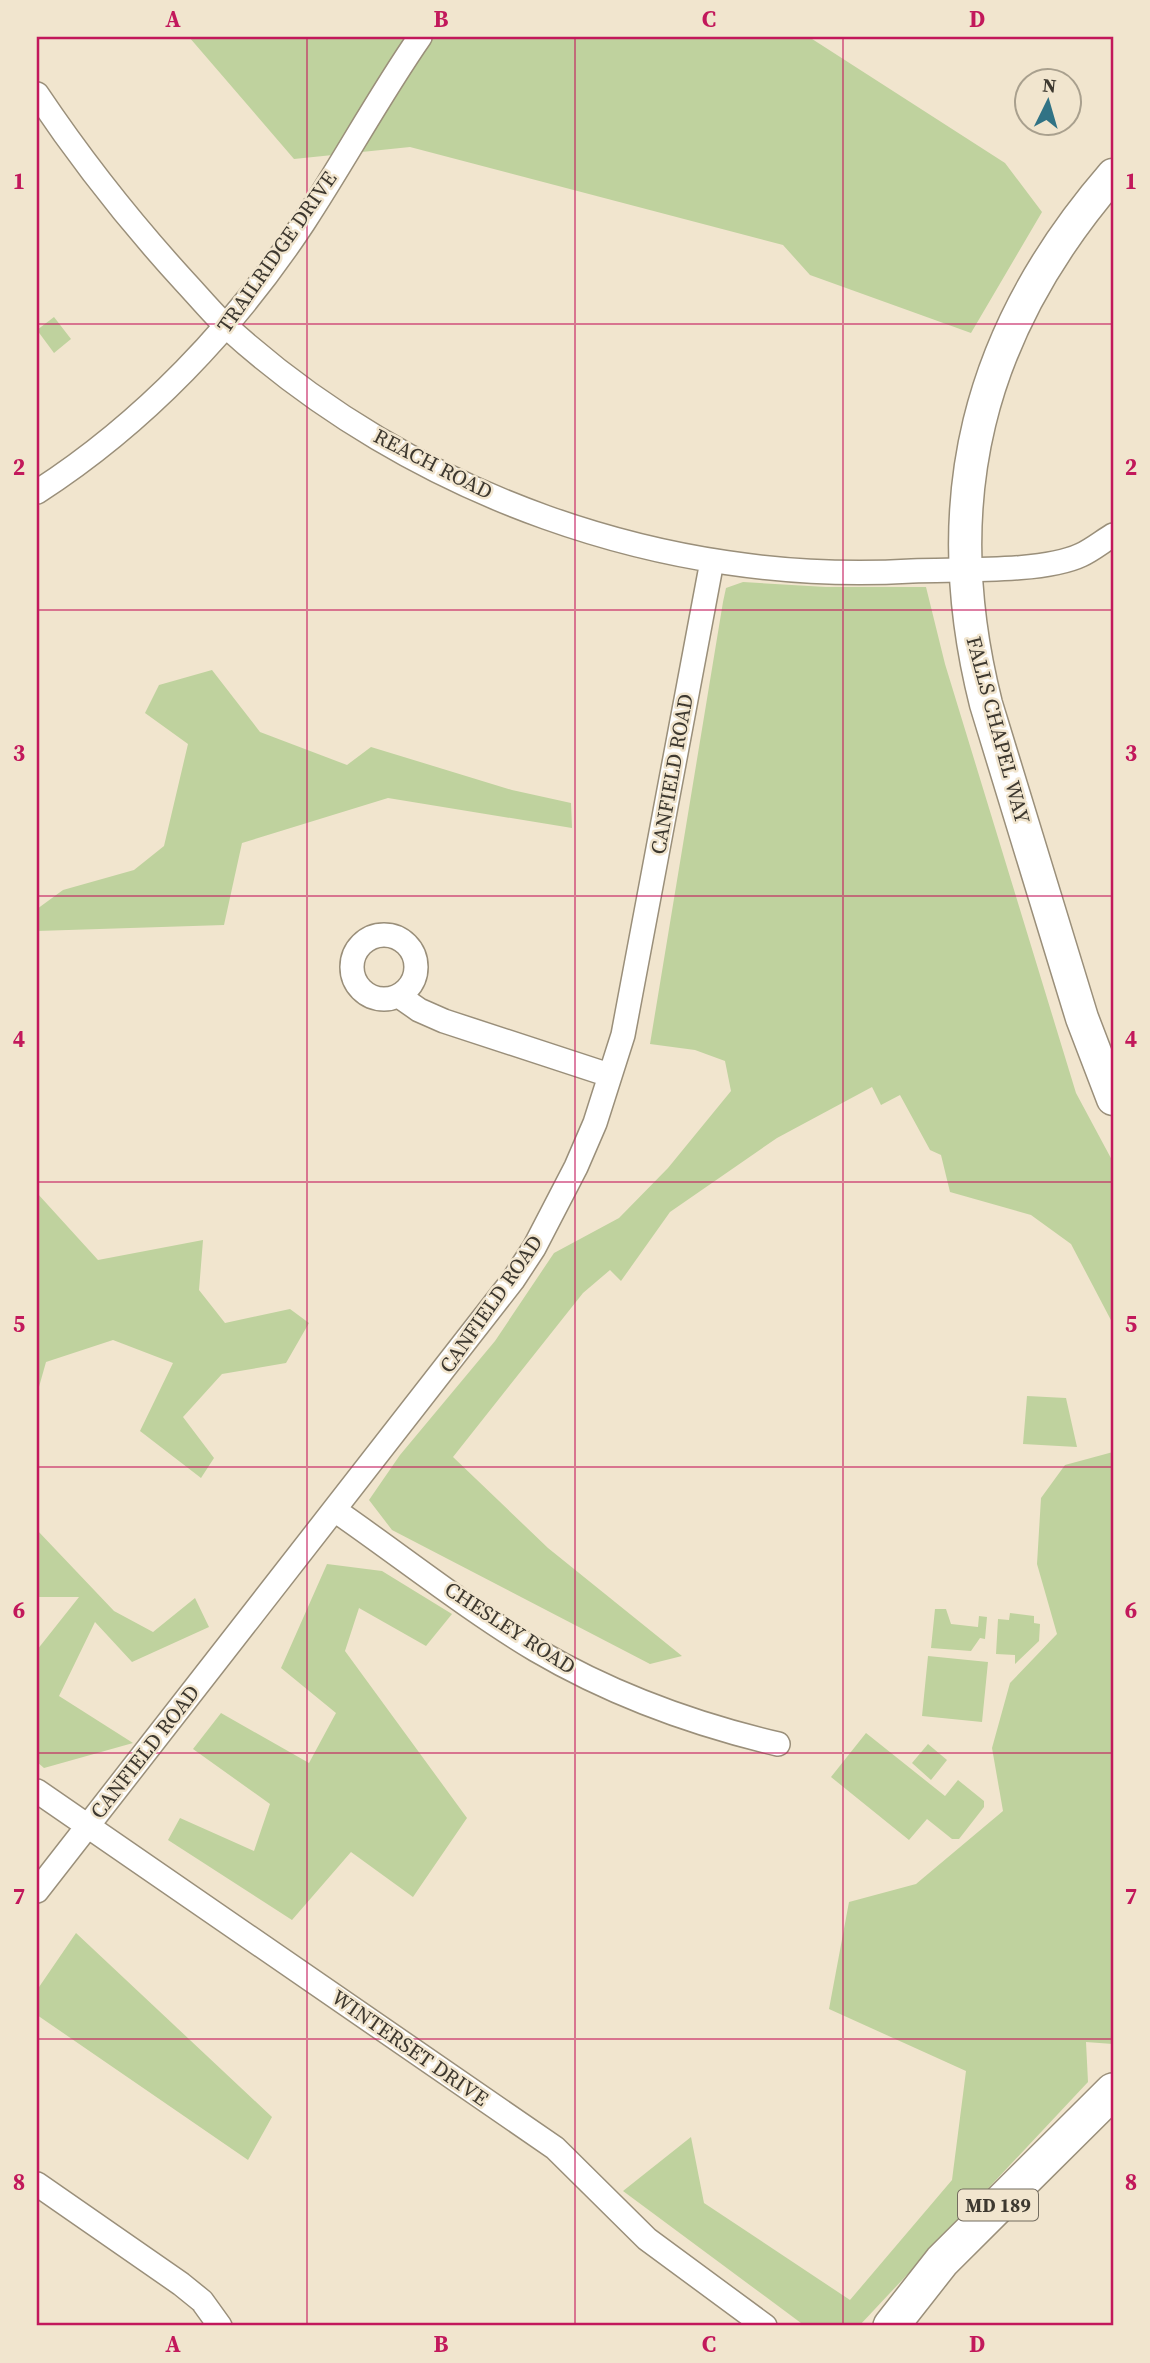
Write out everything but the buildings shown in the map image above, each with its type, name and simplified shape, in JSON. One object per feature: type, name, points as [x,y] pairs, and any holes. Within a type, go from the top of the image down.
[{"type":"main road","name":"MD 189","points":[[891,2326],[942,2261],[1113,2091]]},
{"type":"street","name":"TRAILRIDGE DRIVE","points":[[37,492],[104,443],[165,390],[227,327],[303,223],[420,37]]},
{"type":"street","name":"REACH ROAD","points":[[37,94],[92,174],[135,228],[227,327],[333,409],[435,470],[533,513],[593,533],[712,561],[876,573],[1041,565],[1080,556],[1113,535]]},
{"type":"street","name":"FALLS CHAPEL WAY","points":[[1113,175],[1073,224],[1037,277],[998,361],[981,416],[968,483],[964,568],[975,661],[986,704],[1083,1018],[1113,1099]]},
{"type":"street","name":"CANFIELD ROAD","points":[[37,1891],[439,1379],[534,1248],[576,1167],[623,1035],[712,561]]},
{"type":"street","points":[[400,996],[419,1010],[443,1021],[609,1075]]},
{"type":"street","name":"CHESLEY ROAD","points":[[336,1511],[536,1650],[655,1707],[724,1731],[778,1744]]},
{"type":"street","name":"WINTERSET DRIVE","points":[[37,1791],[555,2148],[674,2262],[765,2326]]},
{"type":"street","points":[[37,2184],[181,2284],[202,2301],[220,2326]]},
{"type":"green space","points":[[189,37],[809,37],[1005,163],[1042,212],[971,333],[810,275],[783,245],[410,147],[294,159]]},
{"type":"green space","points":[[54,317],[71,339],[54,353],[37,330]]},
{"type":"green space","points":[[743,582],[826,587],[926,587],[945,664],[1076,1093],[1113,1162],[1113,1324],[1071,1244],[1031,1215],[950,1192],[941,1155],[930,1150],[900,1095],[881,1105],[872,1087],[777,1138],[670,1212],[621,1281],[610,1270],[583,1293],[453,1457],[548,1548],[682,1656],[650,1664],[392,1530],[369,1500],[400,1455],[495,1341],[554,1253],[619,1218],[668,1168],[731,1091],[725,1061],[695,1050],[650,1044],[723,602],[726,588]]},
{"type":"green space","points":[[212,670],[260,732],[347,765],[371,747],[512,790],[571,803],[572,828],[388,798],[242,843],[224,925],[37,931],[37,909],[63,890],[134,870],[164,846],[188,744],[145,713],[159,685]]},
{"type":"green space","points":[[37,1193],[98,1260],[203,1240],[199,1290],[225,1323],[290,1309],[309,1323],[286,1363],[222,1374],[183,1417],[214,1458],[201,1478],[140,1431],[173,1363],[113,1340],[46,1362],[37,1394]]},
{"type":"green space","points":[[1027,1396],[1066,1398],[1077,1447],[1023,1444]]},
{"type":"green space","points":[[1113,1452],[1113,2044],[1086,2042],[1088,2082],[859,2326],[805,2326],[623,2191],[691,2137],[704,2203],[850,2300],[952,2180],[966,2071],[829,2009],[849,1902],[916,1884],[1003,1811],[992,1748],[1010,1683],[1057,1634],[1037,1564],[1041,1498],[1065,1465]]},
{"type":"green space","points":[[37,1530],[114,1611],[153,1632],[195,1598],[209,1627],[132,1662],[95,1622],[59,1696],[133,1743],[44,1768],[37,1762],[37,1650],[79,1597],[37,1597]]},
{"type":"green space","points":[[327,1564],[382,1571],[452,1614],[426,1646],[359,1608],[345,1651],[467,1818],[413,1897],[351,1852],[292,1920],[168,1840],[180,1818],[254,1851],[270,1804],[193,1749],[221,1713],[309,1763],[336,1713],[281,1668]]},
{"type":"green space","points":[[935,1609],[946,1609],[951,1624],[978,1627],[979,1616],[987,1617],[985,1639],[980,1638],[971,1651],[931,1648]]},
{"type":"green space","points":[[1010,1613],[1034,1616],[1034,1623],[1040,1624],[1039,1641],[1015,1664],[1015,1655],[996,1654],[998,1619],[1009,1620]]},
{"type":"green space","points":[[928,1656],[988,1662],[982,1722],[922,1716]]},
{"type":"green space","points":[[866,1733],[945,1796],[958,1780],[984,1801],[984,1807],[959,1839],[952,1839],[927,1819],[909,1840],[831,1777]]},
{"type":"green space","points":[[928,1744],[947,1760],[931,1780],[912,1763]]},
{"type":"green space","points":[[76,1933],[272,2117],[248,2160],[37,2015],[37,1990]]}]
